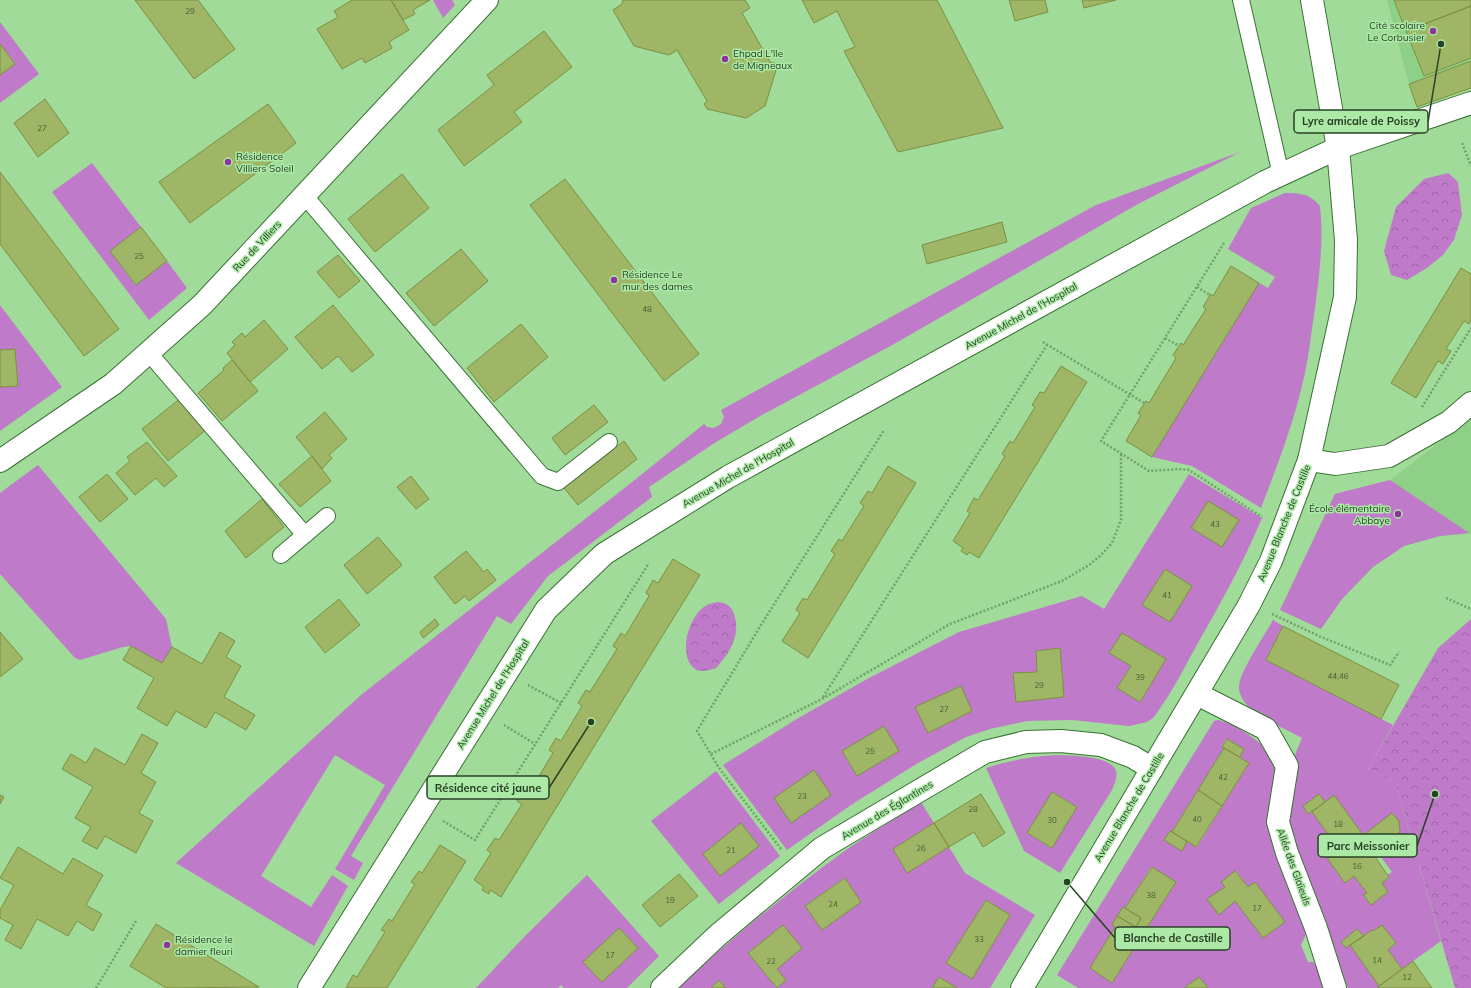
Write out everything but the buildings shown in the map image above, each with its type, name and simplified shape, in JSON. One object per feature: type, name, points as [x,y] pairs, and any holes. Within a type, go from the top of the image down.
[{"type":"street","name":"Rue de Villiers","points":[[0,461],[114,384],[202,305],[487,0]]},
{"type":"street","name":"Avenue Blanche de Castille","points":[[1022,988],[1250,604],[1271,561],[1309,460],[1345,297],[1346,240],[1338,148],[1312,0]]},
{"type":"street","name":"Avenue Michel de l'Hospital","points":[[309,988],[546,610],[604,554],[728,477],[1099,273],[1281,175],[1338,148],[1471,103]]},
{"type":"street","points":[[1309,460],[1335,464],[1389,456],[1449,422],[1471,403]]},
{"type":"street","name":"Allée des Glaïeuls","points":[[1197,694],[1266,729],[1287,766],[1278,822],[1287,853],[1316,928],[1335,988]]},
{"type":"street","name":"Avenue des Églantines","points":[[662,988],[718,935],[822,848],[985,752],[1026,742],[1061,741],[1101,745],[1133,757],[1152,769]]},
{"type":"lane","points":[[1241,0],[1281,175]]},
{"type":"lane","points":[[304,195],[542,476],[558,482],[609,442]]},
{"type":"lane","points":[[149,353],[305,535]]},
{"type":"lane","points":[[280,555],[327,516]]},
{"type":"path","points":[[1462,143],[1471,166]]},
{"type":"path","points":[[1224,243],[1101,441],[1149,471],[1179,469],[1189,470],[1262,517]]},
{"type":"path","points":[[1197,287],[1210,295]]},
{"type":"path","points":[[1420,411],[1471,328]]},
{"type":"path","points":[[1165,338],[1179,346]]},
{"type":"path","points":[[1043,342],[1144,403]]},
{"type":"path","points":[[822,699],[1048,345]]},
{"type":"path","points":[[1447,358],[1451,360]]},
{"type":"path","points":[[782,851],[710,754],[697,731],[761,625],[884,430]]},
{"type":"path","points":[[710,754],[822,699],[950,624],[1062,581],[1088,565],[1100,556],[1112,543],[1121,520],[1121,453]]},
{"type":"path","points":[[442,820],[475,840],[649,564]]},
{"type":"path","points":[[1446,598],[1471,609]]},
{"type":"path","points":[[1268,612],[1319,636],[1390,665],[1399,652]]},
{"type":"path","points":[[535,688],[560,703]]},
{"type":"path","points":[[502,724],[535,744]]},
{"type":"path","points":[[96,988],[136,921]]},
{"type":"shaded area","name":"Cité scolaire Le Corbusier","points":[[1387,0],[1471,0],[1471,61],[1409,84]]},
{"type":"shaded area","name":"École élémentaire Abbaye","points":[[1471,418],[1471,535],[1440,536],[1404,546],[1373,567],[1342,599],[1321,629],[1280,610],[1335,494],[1390,480]]},
{"type":"green space","points":[[433,0],[452,0],[455,5],[443,18]]},
{"type":"green space","points":[[0,22],[39,74],[0,103],[0,75],[15,64],[0,44]]},
{"type":"green space","points":[[1240,152],[1138,204],[894,344],[762,415],[716,442],[649,487],[652,497],[548,576],[511,624],[497,616],[351,856],[363,863],[354,880],[335,869],[385,785],[335,755],[261,876],[311,907],[332,875],[348,886],[314,946],[176,863],[361,695],[704,424],[707,427],[714,428],[721,424],[724,417],[721,410],[1096,205]]},
{"type":"green space","points":[[92,163],[141,227],[110,251],[135,285],[167,261],[187,288],[149,320],[52,192]]},
{"type":"green space","points":[[1448,173],[1458,182],[1462,215],[1454,240],[1443,255],[1427,268],[1407,280],[1391,275],[1384,251],[1396,207],[1424,179]]},
{"type":"green space","points":[[1285,193],[1304,195],[1312,199],[1320,206],[1321,233],[1318,288],[1308,357],[1300,396],[1261,508],[1192,466],[1152,457],[1259,283],[1268,288],[1275,277],[1228,249],[1251,208]]},
{"type":"green space","points":[[0,305],[62,387],[0,431],[0,387],[18,385],[15,349],[0,350]]},
{"type":"green space","points":[[38,465],[166,619],[172,647],[162,663],[131,646],[80,660],[75,658],[0,574],[0,493]]},
{"type":"green space","points":[[1189,474],[1262,518],[1232,581],[1167,699],[1154,717],[1147,722],[1129,726],[1072,720],[1027,721],[990,729],[966,737],[918,763],[851,805],[787,850],[723,765],[795,720],[869,678],[959,632],[1082,596],[1104,609]],"holes":[[[1208,501],[1239,520],[1191,528]],[[1165,569],[1192,586],[1170,621],[1142,605]],[[1122,633],[1166,659],[1140,702],[1117,688],[1131,666],[1109,653]],[[1060,649],[1064,697],[1016,702],[1013,674],[1037,672],[1036,651]],[[960,686],[972,711],[928,733],[916,707]],[[842,751],[898,751],[857,776]],[[814,771],[831,795],[791,822]]]},
{"type":"green space","name":"École élémentaire Abbaye","points":[[1390,480],[1469,533],[1440,536],[1404,546],[1373,567],[1342,599],[1321,629],[1280,610],[1335,494]]},
{"type":"green space","points":[[718,602],[730,606],[733,611],[736,624],[735,638],[729,651],[716,668],[700,671],[695,669],[689,662],[686,654],[688,634],[691,624],[702,608],[709,604]]},
{"type":"green space","points":[[1471,619],[1471,988],[1455,988],[1395,782],[1368,769],[1438,648]]},
{"type":"green space","points":[[1273,620],[1283,626],[1266,660],[1393,725],[1368,769],[1395,782],[1441,941],[1402,969],[1388,950],[1396,943],[1382,925],[1364,936],[1357,929],[1341,942],[1346,948],[1350,945],[1379,986],[1377,988],[1348,988],[1301,866],[1289,825],[1294,757],[1302,738],[1255,712],[1245,703],[1239,691],[1240,679],[1253,653]],"holes":[[[1319,794],[1325,802],[1334,796],[1363,835],[1392,814],[1400,832],[1375,849],[1392,872],[1387,875],[1389,878],[1382,883],[1388,892],[1371,905],[1363,895],[1367,893],[1354,876],[1345,883],[1328,858],[1338,855],[1341,852],[1312,812],[1308,814],[1303,806]]]},
{"type":"green space","points":[[1218,720],[1224,722],[1250,736],[1266,749],[1275,765],[1306,934],[1301,945],[1308,962],[1313,962],[1318,967],[1327,988],[1208,988],[1199,977],[1184,988],[1078,988],[1057,975],[1214,721]],"holes":[[[1226,739],[1244,749],[1240,757],[1249,763],[1197,847],[1187,841],[1182,851],[1164,840],[1170,831],[1172,832],[1224,748],[1222,746]],[[1151,867],[1176,882],[1112,983],[1090,968],[1115,927],[1112,924],[1123,907],[1125,908]],[[1236,871],[1248,887],[1263,938],[1235,901],[1219,914],[1207,899],[1225,887],[1221,882]]]},
{"type":"green space","points":[[1060,755],[1091,758],[1107,762],[1113,766],[1116,771],[1116,781],[1112,790],[1060,873],[1024,851],[986,768],[1022,759]],"holes":[[[1053,792],[1077,807],[1051,848],[1027,833]]]},
{"type":"green space","points":[[716,771],[780,856],[719,904],[651,821]],"holes":[[[741,823],[758,846],[720,876],[703,854]]]},
{"type":"green space","points":[[921,802],[934,823],[893,849],[907,872],[949,847],[965,873],[1035,915],[990,988],[957,988],[939,977],[932,988],[777,988],[726,988],[719,981],[711,988],[677,988],[756,919],[797,886],[859,841]],"holes":[[[844,878],[861,902],[822,930],[805,906]],[[986,900],[1010,915],[972,979],[946,963]],[[783,925],[802,948],[777,969],[786,980],[777,988],[748,953]]]},
{"type":"green space","points":[[587,875],[659,956],[627,988],[564,988],[561,985],[558,988],[476,988],[526,935]],"holes":[[[619,928],[638,948],[602,982],[583,962]]]},
{"type":"place","name":"Cité scolaire Le Corbusier","points":[[1433,31]]},
{"type":"place","name":"Lyre amicale de Poissy","points":[[1441,44]]},
{"type":"place","name":"Ehpad L'île de Migneaux","points":[[725,59]]},
{"type":"place","name":"Résidence Villiers Soleil","points":[[228,162]]},
{"type":"place","name":"Résidence Le mur des dames","points":[[614,280]]},
{"type":"place","name":"École élémentaire Abbaye","points":[[1398,514]]},
{"type":"place","name":"Résidence cité jaune","points":[[591,722]]},
{"type":"place","name":"Parc Meissonier","points":[[1435,794]]},
{"type":"place","name":"Blanche de Castille","points":[[1067,882]]},
{"type":"place","name":"Résidence le damier fleuri","points":[[167,945]]}]
